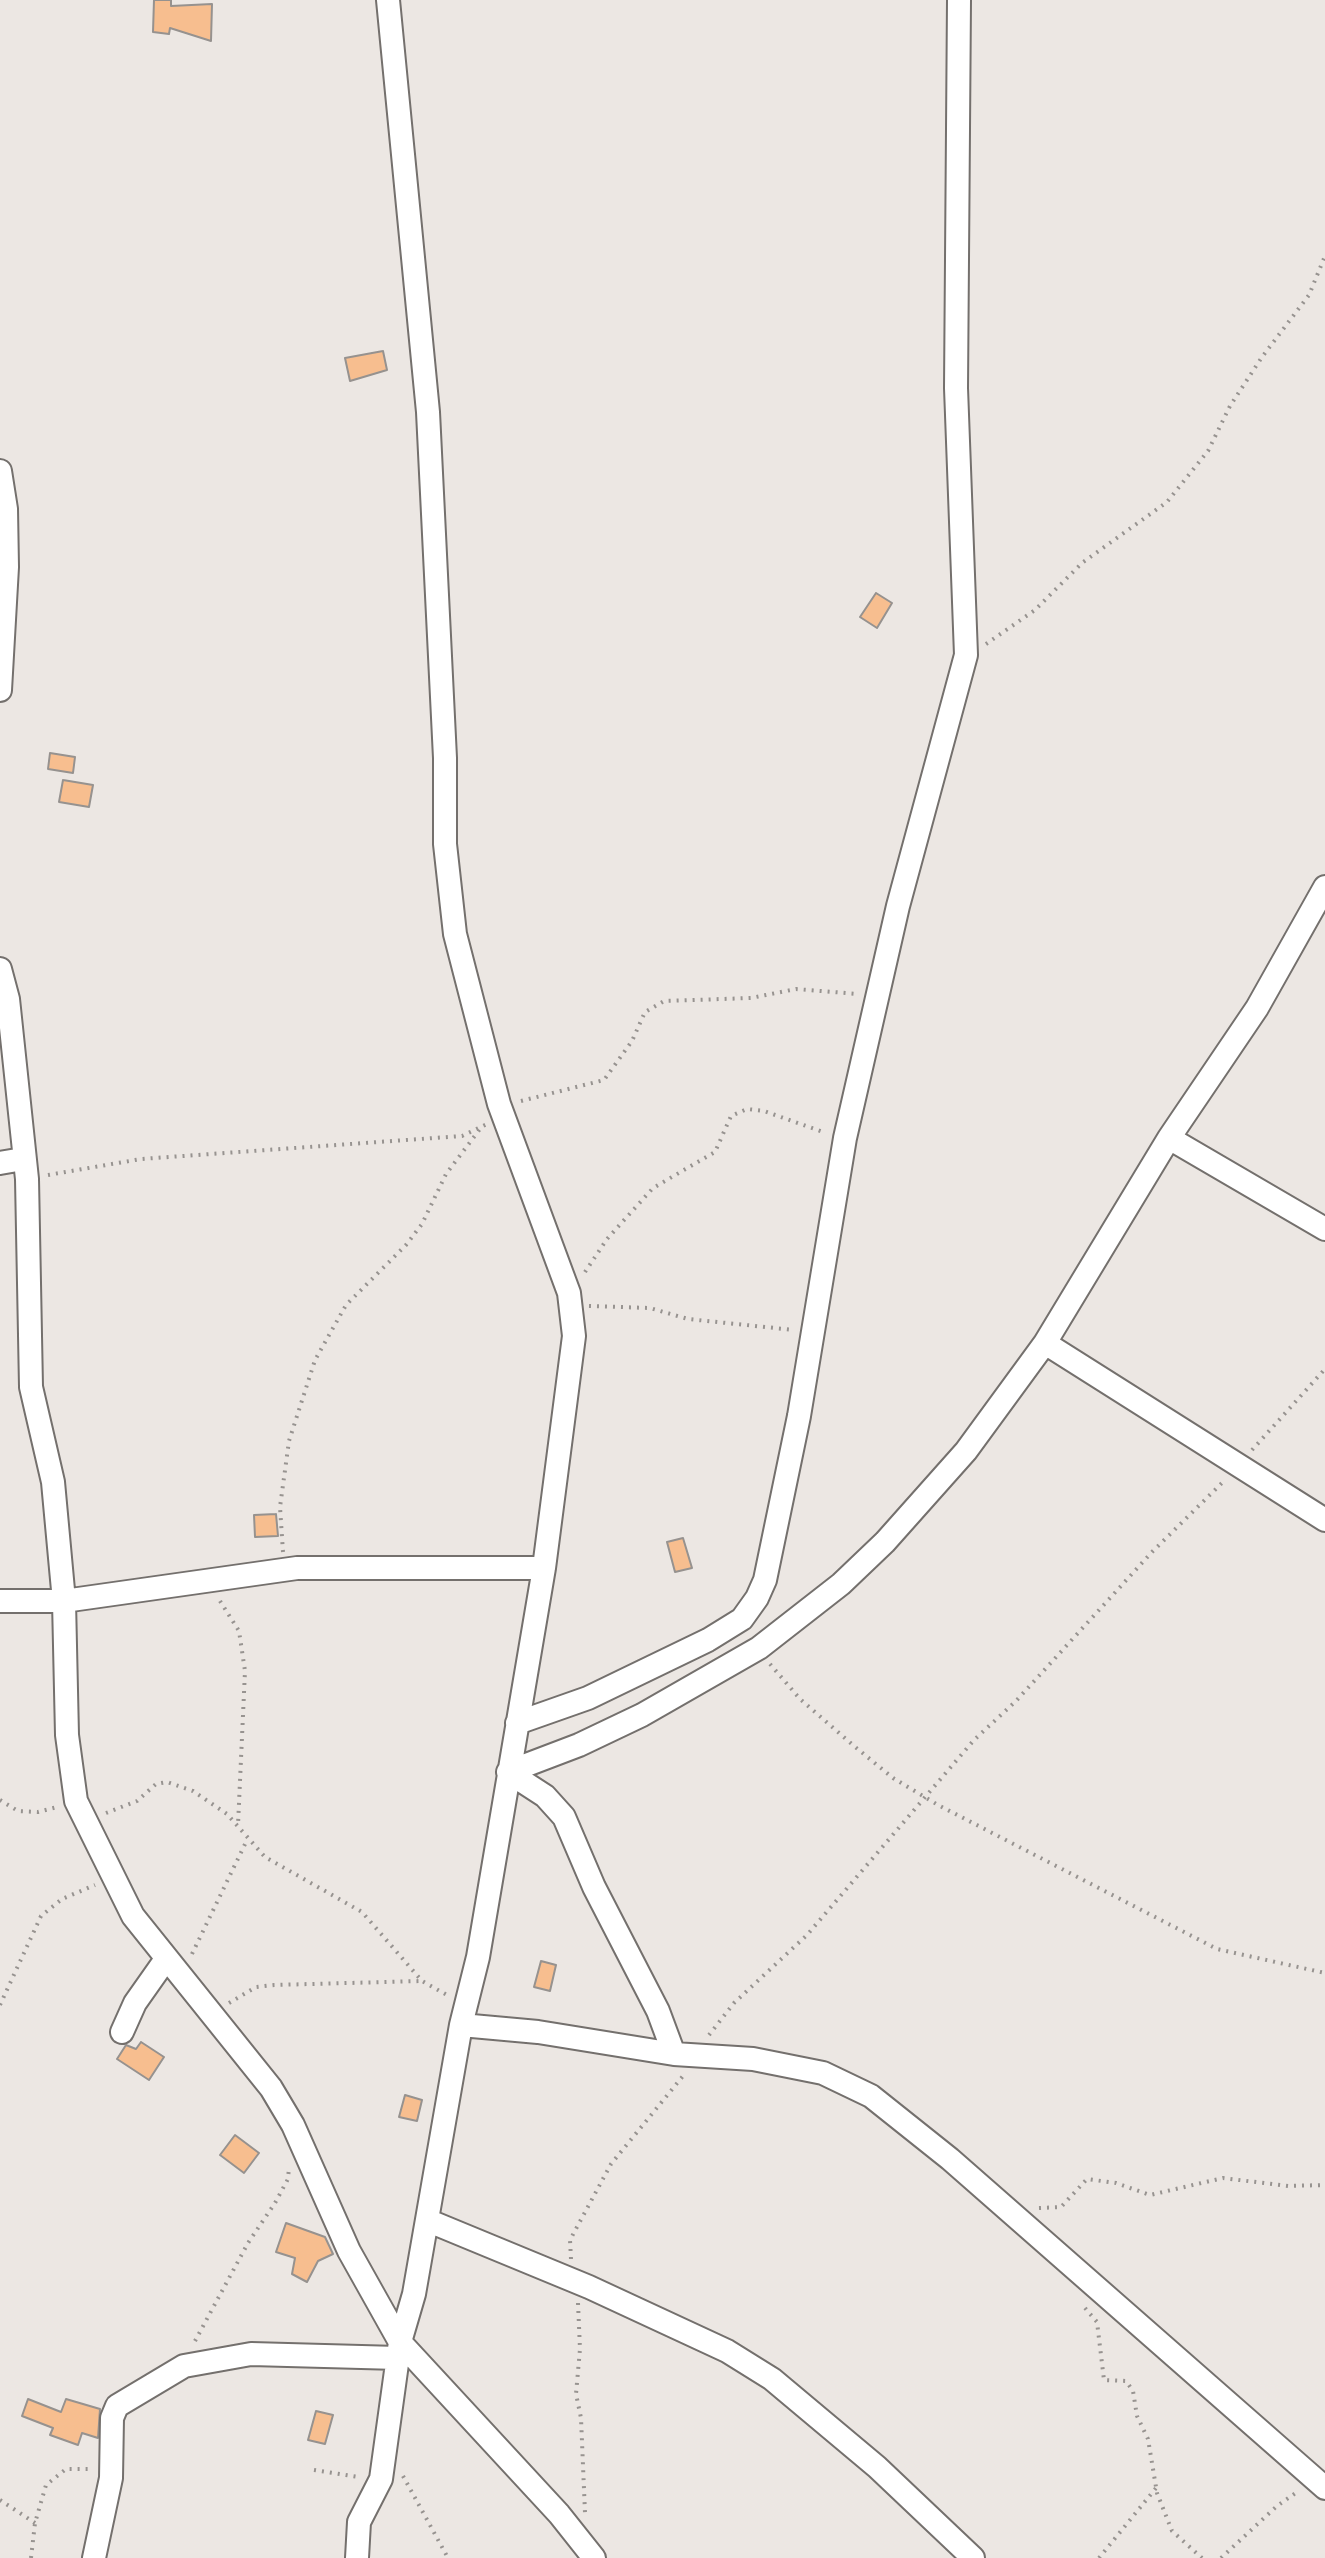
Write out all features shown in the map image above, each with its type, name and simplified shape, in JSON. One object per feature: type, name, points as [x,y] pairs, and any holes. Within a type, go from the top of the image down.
[{"type":"street","points":[[357,2558],[359,2522],[381,2479],[399,2350],[429,2221],[544,1568],[574,1336],[570,1300],[501,1110],[455,934],[445,844],[445,758],[428,412],[388,0]]},
{"type":"street","points":[[517,1723],[588,1698],[667,1662],[742,1619],[757,1598],[781,1515],[845,1138],[877,997],[966,655],[955,373],[959,0]]},
{"type":"street","points":[[0,471],[6,509],[7,567],[0,690]]},
{"type":"street","points":[[508,1772],[579,1745],[642,1715],[759,1648],[841,1584],[885,1542],[966,1451],[1045,1343],[1169,1138],[1257,1008],[1325,887]]},
{"type":"street","points":[[0,969],[8,999],[25,1169],[31,1387],[53,1482],[64,1601],[67,1735],[80,1810],[110,1876],[133,1916],[271,2088],[293,2125],[349,2251],[399,2350],[549,2503],[594,2558]]},
{"type":"street","points":[[1169,1138],[1325,1229]]},
{"type":"street","points":[[0,1163],[25,1169]]},
{"type":"street","points":[[1045,1343],[1239,1469],[1325,1520]]},
{"type":"street","points":[[0,1601],[64,1601],[284,1570],[544,1568]]},
{"type":"street","points":[[508,1772],[552,1802],[564,1817],[594,1887],[658,2011],[674,2054]]},
{"type":"street","points":[[122,2032],[135,2003],[166,1959]]},
{"type":"street","points":[[464,2015],[538,2032],[674,2054],[753,2059],[823,2073],[871,2096],[1004,2207],[1320,2484]]},
{"type":"street","points":[[429,2221],[577,2282],[727,2351],[772,2379],[877,2467],[973,2558]]},
{"type":"street","points":[[94,2558],[111,2473],[112,2418],[117,2406],[184,2366],[251,2354],[399,2350]]},
{"type":"path","points":[[966,655],[998,637],[1035,610],[1082,563],[1167,502],[1208,451],[1230,406],[1309,295],[1325,256]]},
{"type":"path","points":[[284,1570],[280,1507],[289,1441],[315,1360],[346,1305],[406,1245],[434,1205],[446,1174],[482,1126],[501,1110],[604,1080],[632,1041],[645,1012],[664,1001],[720,1001],[796,989],[877,997]]},
{"type":"path","points":[[812,1333],[688,1319],[650,1308],[570,1300],[607,1239],[653,1188],[715,1152],[731,1116],[747,1109],[764,1111],[845,1138]]},
{"type":"path","points":[[25,1169],[462,1136],[482,1126]]},
{"type":"path","points":[[586,2515],[581,2418],[576,2394],[580,2349],[577,2282],[571,2263],[570,2240],[611,2164],[698,2056],[714,2026],[734,2003],[807,1935],[974,1740],[1016,1701],[1152,1552],[1217,1486],[1239,1469],[1248,1453],[1325,1369]]},
{"type":"path","points":[[207,1581],[239,1631],[243,1647],[244,1732],[237,1828]]},
{"type":"path","points":[[759,1648],[800,1699],[893,1778],[926,1798],[1217,1949],[1325,1973]]},
{"type":"path","points":[[0,1800],[18,1811],[125,1807],[156,1784],[167,1782],[210,1800],[265,1857],[362,1912],[422,1981],[464,2015]]},
{"type":"path","points":[[186,1984],[200,1930],[247,1840]]},
{"type":"path","points":[[0,2005],[41,1916],[62,1899],[103,1883],[110,1876]]},
{"type":"path","points":[[207,2007],[230,2002],[265,1986],[422,1981]]},
{"type":"path","points":[[184,2366],[201,2326],[288,2179],[293,2125]]},
{"type":"path","points":[[1004,2207],[1061,2207],[1080,2184],[1095,2178],[1150,2195],[1223,2178],[1288,2186],[1325,2185]]},
{"type":"path","points":[[1078,2271],[1084,2306],[1097,2322],[1103,2377],[1107,2382],[1123,2380],[1130,2383],[1137,2416],[1148,2439],[1156,2488],[1172,2531],[1202,2558]]},
{"type":"path","points":[[387,2445],[448,2558]]},
{"type":"path","points":[[31,2558],[35,2523],[46,2485],[58,2474],[79,2468],[111,2473]]},
{"type":"path","points":[[314,2470],[381,2479]]},
{"type":"path","points":[[1221,2558],[1277,2506],[1320,2484]]},
{"type":"path","points":[[1099,2558],[1156,2488]]},
{"type":"path","points":[[0,2500],[35,2523]]},
{"type":"building","points":[[154,0],[171,0],[171,6],[212,4],[211,41],[170,28],[169,34],[153,32]]},
{"type":"building","points":[[383,351],[387,370],[350,381],[345,358]]},
{"type":"building","points":[[876,593],[892,603],[877,628],[860,617]]},
{"type":"building","points":[[50,753],[75,757],[73,773],[48,769]]},
{"type":"building","points":[[63,780],[93,785],[89,807],[59,802]]},
{"type":"building","points":[[276,1514],[278,1536],[255,1537],[254,1515]]},
{"type":"building","points":[[683,1538],[692,1568],[675,1572],[667,1542]]},
{"type":"building","points":[[541,1961],[556,1965],[550,1991],[534,1987]]},
{"type":"building","points":[[141,2042],[164,2057],[149,2080],[117,2059],[126,2045],[136,2049]]},
{"type":"building","points":[[405,2095],[422,2100],[417,2121],[399,2117]]},
{"type":"building","points":[[235,2135],[259,2153],[244,2173],[220,2155]]},
{"type":"building","points":[[286,2223],[325,2237],[333,2254],[318,2261],[307,2282],[292,2274],[295,2258],[276,2252]]},
{"type":"building","points":[[28,2399],[61,2412],[66,2399],[100,2409],[98,2438],[82,2433],[78,2445],[50,2435],[53,2428],[22,2416]]},
{"type":"building","points":[[316,2411],[333,2415],[325,2444],[308,2440]]}]
